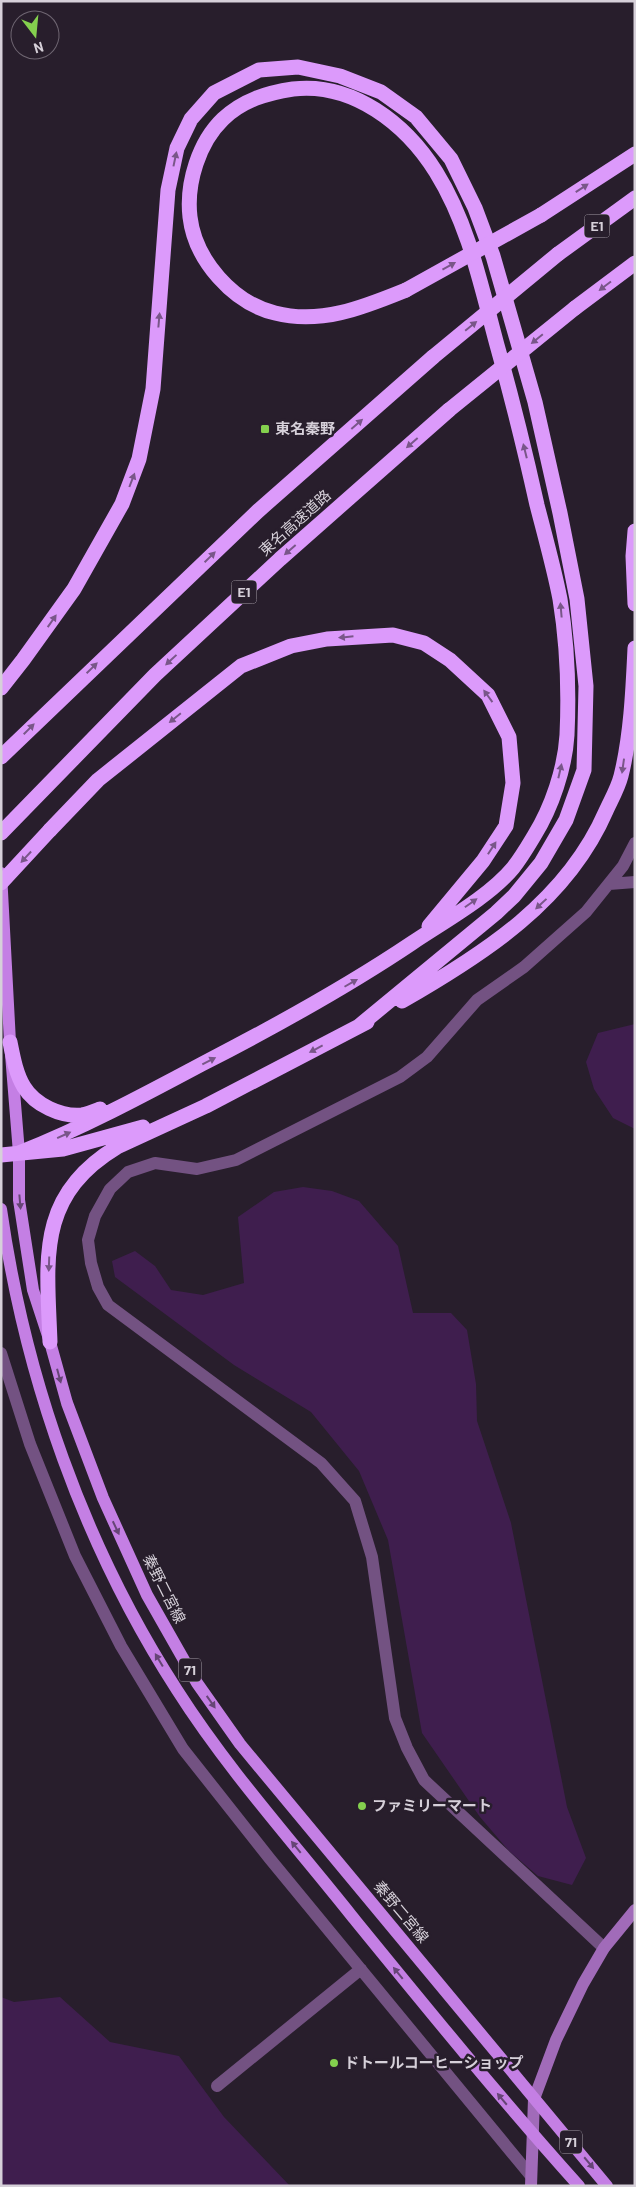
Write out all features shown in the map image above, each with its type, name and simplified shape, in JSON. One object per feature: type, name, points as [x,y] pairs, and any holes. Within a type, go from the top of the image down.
[{"type":"highway","points":[[1,688],[24,660],[74,589],[122,504],[139,460],[153,389],[168,190],[177,148],[191,119],[214,93],[259,70],[298,67],[340,76],[381,92],[416,117],[452,159],[475,208],[493,256],[535,402],[560,513],[577,599],[586,686],[584,770],[566,820],[541,863],[514,896],[496,913],[359,1026]]},
{"type":"highway","points":[[19,1153],[65,1135],[282,1022],[359,978],[475,900],[511,870],[538,830],[556,786],[567,739],[567,680],[560,600],[515,411],[468,240],[458,214],[436,172],[404,131],[382,114],[356,99],[332,92],[307,88],[260,96],[237,106],[219,122],[206,141],[195,165],[190,194],[190,218],[196,240],[206,259],[219,278],[236,294],[256,307],[278,314],[316,317],[364,307],[406,290],[541,215],[635,154]]},
{"type":"highway","name":"E1","points":[[1,757],[258,511],[433,357],[558,254],[635,198]]},
{"type":"highway","name":"東名高速道路","points":[[1,833],[48,783],[177,654],[280,559],[449,410],[575,308],[635,263]]},
{"type":"highway","points":[[635,531],[633,556],[635,604]]},
{"type":"highway","points":[[1,883],[98,780],[241,666],[292,646],[327,639],[392,635],[424,643],[450,660],[488,694],[509,737],[513,783],[506,826],[483,862],[417,940]]},
{"type":"highway","points":[[50,1342],[48,1282],[54,1222],[68,1189],[79,1176],[117,1147],[206,1106],[359,1026],[432,984],[504,935],[544,902],[575,866],[601,822],[621,777],[632,700],[635,648]]},
{"type":"highway","points":[[10,1042],[17,1073],[24,1088],[38,1102],[58,1112],[81,1115],[138,1098]]},
{"type":"highway","points":[[1,1155],[64,1149],[167,1121],[206,1106]]},
{"type":"main road","name":"秦野二宮線","points":[[1,873],[10,1042],[19,1153],[19,1200],[33,1290],[50,1342],[66,1403],[102,1498],[147,1595],[197,1683],[243,1748],[607,2186]]},
{"type":"main road","name":"71","points":[[1,1209],[8,1258],[34,1370],[81,1507],[133,1616],[177,1690],[222,1756],[470,2062],[533,2136],[579,2186]]},
{"type":"street","points":[[604,1948],[424,1780],[407,1748],[395,1718],[372,1557],[355,1500],[321,1463],[108,1305],[98,1287],[91,1263],[88,1240],[95,1216],[110,1189],[128,1172],[155,1163],[197,1169],[236,1160],[400,1077],[427,1057],[477,1000],[524,967],[586,912],[623,866],[635,843]]},
{"type":"street","points":[[609,884],[635,882]]},
{"type":"street","points":[[1,1353],[30,1444],[75,1556],[121,1646],[183,1749],[531,2181]]},
{"type":"street","points":[[531,2181],[534,2099],[556,2040],[583,1984],[604,1948],[635,1910]]},
{"type":"street","points":[[217,2086],[361,1969]]},
{"type":"shaded area","points":[[635,1024],[635,1129],[613,1118],[594,1089],[586,1062],[598,1033]]},
{"type":"shaded area","points":[[303,1187],[332,1191],[359,1201],[398,1246],[413,1313],[451,1313],[467,1330],[476,1384],[477,1421],[511,1523],[567,1807],[586,1858],[572,1885],[538,1876],[509,1851],[480,1817],[422,1733],[388,1540],[359,1471],[311,1412],[234,1365],[115,1277],[112,1261],[135,1251],[155,1266],[171,1290],[203,1295],[244,1283],[238,1217],[274,1192]]},
{"type":"shaded area","points":[[1,1997],[14,2002],[60,1997],[110,2042],[179,2056],[224,2117],[290,2186],[1,2186]]},
{"type":"place","name":"東名秦野","points":[[265,429]]},
{"type":"place","name":"ファミリーマート","points":[[362,1806]]},
{"type":"place","name":"ドトールコーヒーショップ","points":[[334,2063]]}]
